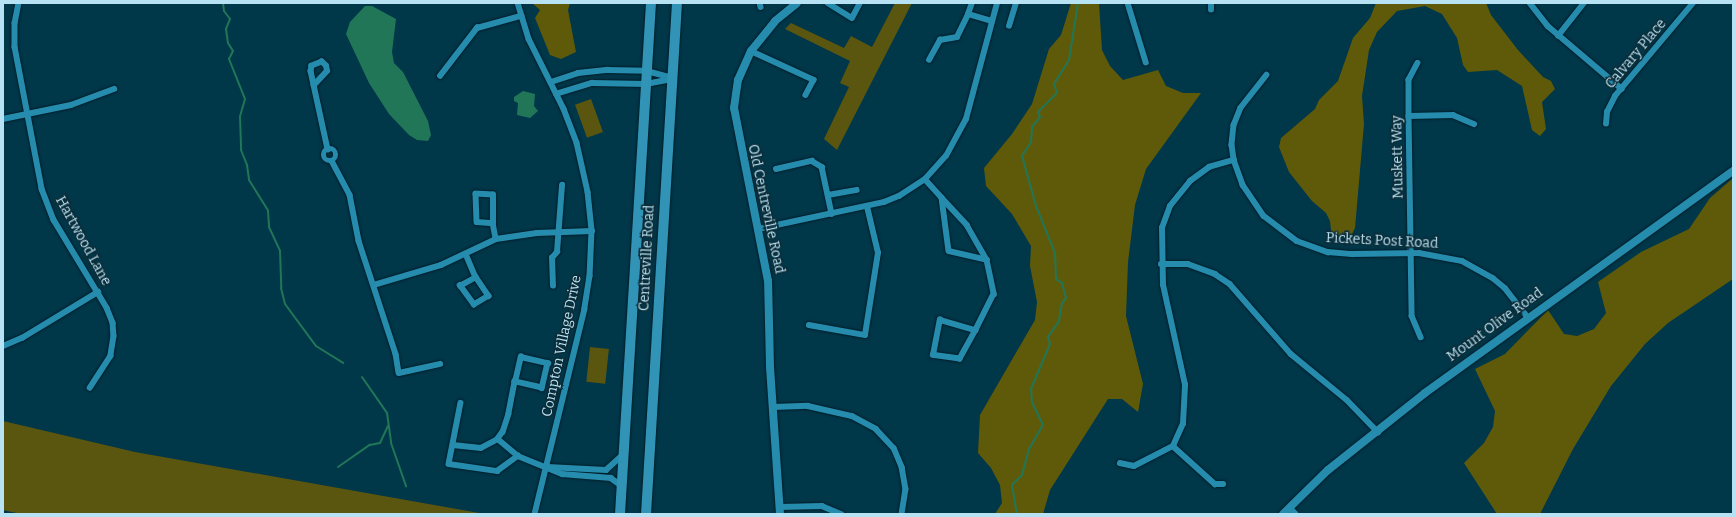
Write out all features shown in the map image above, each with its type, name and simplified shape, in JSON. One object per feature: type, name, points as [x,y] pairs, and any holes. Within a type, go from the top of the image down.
[{"type":"highway","name":"Centreville Road","points":[[620,514],[651,3]]},
{"type":"highway","name":"Centreville Road","points":[[646,514],[677,3]]},
{"type":"street","name":"Hartwood Lane","points":[[19,3],[15,23],[15,47],[27,114],[46,202],[98,292],[113,322],[114,343],[107,364],[90,388]]},
{"type":"street","name":"Compton Village Drive","points":[[518,3],[521,16],[570,123],[584,168],[592,231],[590,276],[585,309],[535,514]]},
{"type":"street","name":"Old Centreville Road","points":[[780,511],[772,407],[768,281],[734,108],[738,80],[751,51],[775,21],[797,3]]},
{"type":"street","points":[[828,3],[852,18],[860,3]]},
{"type":"street","points":[[929,60],[940,40],[957,37],[972,3]]},
{"type":"street","points":[[758,229],[867,207],[899,196],[925,178],[946,156],[960,132],[997,3]]},
{"type":"street","points":[[1009,26],[1016,3]]},
{"type":"street","points":[[1128,3],[1146,62]]},
{"type":"street","points":[[1210,10],[1211,3]]},
{"type":"street","points":[[1530,3],[1558,36],[1622,89]]},
{"type":"street","points":[[1558,36],[1584,3]]},
{"type":"street","name":"Calvary Place","points":[[1606,124],[1610,106],[1622,89],[1693,3]]},
{"type":"street","points":[[968,14],[992,21]]},
{"type":"street","points":[[440,76],[478,28],[521,16]]},
{"type":"street","points":[[751,51],[814,80],[806,95]]},
{"type":"street","name":"Muskett Way","points":[[1418,63],[1409,80],[1409,116],[1412,316],[1421,337]]},
{"type":"street","points":[[551,82],[591,71],[647,72],[673,78]]},
{"type":"street","name":"Pickets Post Road","points":[[1267,75],[1246,100],[1237,115],[1233,136],[1234,160],[1243,185],[1256,207],[1275,227],[1297,241],[1317,249],[1338,254],[1411,253],[1446,256],[1478,268],[1505,288],[1528,317]]},
{"type":"street","points":[[556,94],[592,83],[646,84],[673,78]]},
{"type":"street","points":[[314,85],[328,149],[325,157],[332,161],[350,195],[359,241],[396,354],[399,373],[440,364]]},
{"type":"street","points":[[3,118],[71,105],[114,88]]},
{"type":"street","points":[[1409,116],[1453,115],[1474,124]]},
{"type":"street","points":[[328,149],[336,153],[332,161]]},
{"type":"street","points":[[1120,463],[1134,466],[1173,446],[1183,424],[1185,385],[1165,297],[1161,264],[1162,228],[1174,200],[1202,171],[1234,160]]},
{"type":"street","points":[[776,169],[812,161],[822,166],[832,214]]},
{"type":"street","name":"Mount Olive Road","points":[[1284,514],[1293,511],[1328,470],[1378,432],[1425,392],[1733,171]]},
{"type":"street","points":[[925,178],[967,225],[986,260],[994,294],[976,330],[960,359],[933,355],[940,320],[976,330]]},
{"type":"street","points":[[553,286],[552,258],[558,252],[557,234],[562,185]]},
{"type":"street","points":[[828,195],[856,190]]},
{"type":"street","points":[[493,223],[477,222],[476,194],[492,195],[493,223],[496,239]]},
{"type":"street","points":[[942,198],[949,251],[986,260]]},
{"type":"street","points":[[809,325],[865,335],[878,254],[867,207]]},
{"type":"street","points":[[374,284],[416,274],[466,254],[496,239],[537,233],[557,234],[592,231]]},
{"type":"street","points":[[466,254],[476,277],[489,296],[474,305],[460,286],[476,277]]},
{"type":"street","points":[[1161,264],[1188,264],[1215,274],[1230,284],[1291,354],[1347,400],[1378,432]]},
{"type":"street","points":[[3,346],[22,338],[98,292]]},
{"type":"street","points":[[453,445],[481,448],[498,439],[503,432],[509,414],[515,382],[521,357],[548,363],[542,388],[515,382]]},
{"type":"street","points":[[461,403],[449,464],[489,472],[504,468],[518,456]]},
{"type":"street","points":[[772,407],[808,406],[852,416],[876,429],[894,448],[902,467],[906,489],[902,514]]},
{"type":"street","points":[[498,439],[518,456],[562,474],[614,479],[622,486]]},
{"type":"street","points":[[1173,446],[1215,484],[1223,484]]},
{"type":"street","points":[[547,467],[606,470],[624,454]]},
{"type":"street","points":[[780,511],[822,506],[841,514]]},
{"type":"shaded area","points":[[532,3],[570,3],[568,10],[576,52],[561,59],[550,55],[535,18],[540,10]]},
{"type":"shaded area","points":[[895,3],[912,3],[837,150],[824,139],[849,87],[840,83],[850,61],[785,29],[791,23],[844,48],[851,36],[872,47]]},
{"type":"shaded area","points":[[1071,3],[1099,3],[1102,50],[1110,66],[1123,80],[1158,70],[1166,86],[1183,93],[1201,93],[1146,169],[1135,205],[1128,262],[1126,316],[1143,384],[1138,412],[1122,399],[1108,399],[1050,490],[1043,514],[995,514],[1002,503],[1000,485],[991,468],[978,453],[980,415],[1035,320],[1037,302],[1030,266],[1031,246],[1012,214],[986,186],[984,168],[1012,134],[1032,104],[1049,49],[1061,35]]},
{"type":"shaded area","points":[[1376,3],[1486,3],[1491,15],[1518,50],[1543,77],[1551,81],[1555,89],[1542,102],[1546,129],[1540,136],[1532,130],[1522,86],[1497,70],[1468,72],[1463,65],[1457,38],[1442,14],[1425,6],[1397,11],[1377,32],[1369,50],[1362,96],[1364,124],[1355,228],[1351,236],[1332,239],[1330,221],[1326,213],[1312,201],[1289,172],[1279,147],[1281,138],[1315,109],[1319,100],[1338,81],[1353,38],[1370,18]]},
{"type":"shaded area","points":[[365,6],[372,6],[396,19],[392,52],[394,63],[403,72],[428,121],[431,135],[428,141],[417,140],[409,135],[389,114],[369,83],[346,34],[350,22]]},
{"type":"shaded area","points":[[523,91],[535,94],[534,106],[538,111],[530,118],[517,115],[518,103],[514,101],[514,97]]},
{"type":"shaded area","points":[[591,99],[603,132],[587,138],[575,105]]},
{"type":"shaded area","points":[[1733,178],[1733,279],[1668,323],[1645,344],[1611,386],[1573,449],[1540,514],[1497,514],[1464,463],[1484,443],[1493,427],[1495,411],[1475,369],[1505,354],[1548,310],[1564,334],[1577,336],[1594,329],[1606,313],[1598,282],[1641,252],[1689,229],[1710,198]]},
{"type":"shaded area","points":[[590,347],[609,349],[605,384],[586,382]]},
{"type":"shaded area","points":[[3,421],[135,452],[485,514],[21,514],[3,510]]},
{"type":"waterway","points":[[223,3],[224,11],[230,19],[226,29],[228,43],[233,51],[229,59],[245,99],[240,117],[241,150],[247,165],[249,180],[268,211],[269,227],[280,251],[281,288],[285,304],[316,346],[343,363]]},
{"type":"waterway","points":[[1017,514],[1012,485],[1022,475],[1029,449],[1043,425],[1032,402],[1031,389],[1050,344],[1048,337],[1059,321],[1062,303],[1066,298],[1062,283],[1056,279],[1055,253],[1036,206],[1022,156],[1031,142],[1032,127],[1040,117],[1038,112],[1057,93],[1054,84],[1069,60],[1078,3]]},
{"type":"waterway","points":[[362,377],[387,413],[391,443],[406,486]]},
{"type":"waterway","points":[[338,467],[370,445],[380,443],[388,426]]}]
